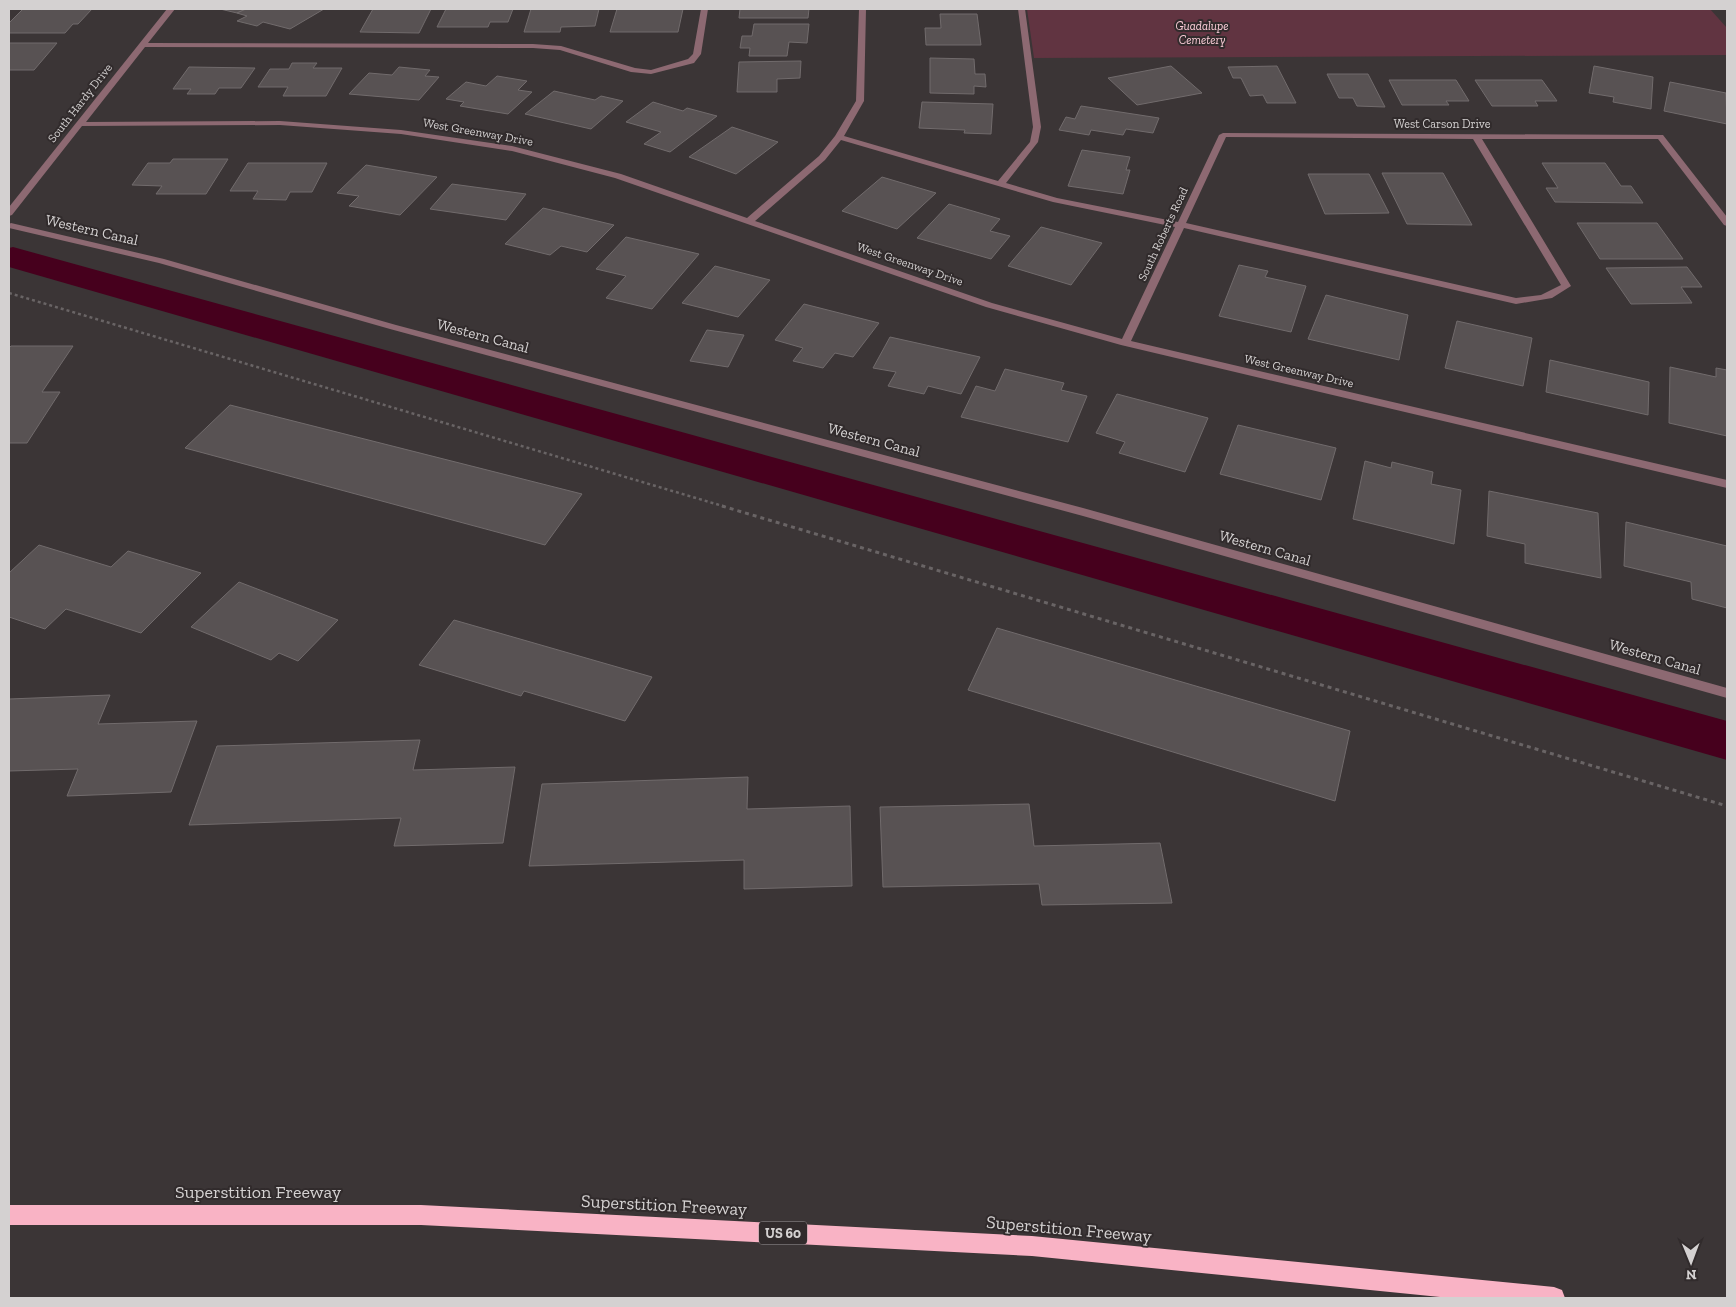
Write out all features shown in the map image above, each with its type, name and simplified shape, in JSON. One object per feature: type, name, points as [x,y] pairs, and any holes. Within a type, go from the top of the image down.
[{"type":"highway","name":"Superstition Freeway","points":[[9,1215],[421,1215],[1032,1246],[1554,1298]]},
{"type":"street","name":"South Hardy Drive","points":[[10,228],[9,213],[171,9]]},
{"type":"street","points":[[142,45],[533,46],[562,48],[634,70],[651,72],[691,61],[697,54],[705,9]]},
{"type":"street","points":[[748,221],[822,158],[839,137],[860,101],[862,9]]},
{"type":"street","points":[[1000,184],[1034,142],[1037,127],[1022,9]]},
{"type":"street","name":"West Greenway Drive","points":[[80,124],[280,123],[401,132],[512,148],[618,176],[989,305],[1125,343],[1727,484]]},
{"type":"street","name":"West Carson Drive","points":[[1223,135],[1660,137],[1727,223]]},
{"type":"street","name":"South Roberts Road","points":[[1125,343],[1223,135]]},
{"type":"street","points":[[839,137],[1056,200],[1181,225],[1516,301],[1535,300],[1559,292],[1566,286],[1476,136]]},
{"type":"street","name":"Western Canal","points":[[10,228],[160,261],[403,330],[1083,512],[1727,693]]},
{"type":"path","points":[[9,293],[1727,806]]},
{"type":"green space","name":"Guadalupe Cemetery","points":[[1027,9],[1710,9],[1727,28],[1727,55],[1034,58]]},
{"type":"building","points":[[23,9],[92,9],[78,24],[73,24],[65,33],[9,33],[9,23]]},
{"type":"building","points":[[220,9],[246,9],[237,13]]},
{"type":"building","points":[[246,9],[324,9],[290,29],[263,22],[257,26],[237,21],[247,16],[237,13]]},
{"type":"building","points":[[373,9],[431,9],[419,33],[360,32]]},
{"type":"building","points":[[446,9],[513,9],[508,22],[490,22],[488,27],[437,27]]},
{"type":"building","points":[[531,9],[599,9],[595,26],[561,27],[560,32],[524,32]]},
{"type":"building","points":[[617,9],[683,9],[678,32],[610,32]]},
{"type":"building","points":[[740,9],[809,9],[808,18],[739,18]]},
{"type":"building","points":[[940,14],[977,14],[981,45],[926,45],[925,28],[941,28]]},
{"type":"building","points":[[754,24],[809,24],[807,43],[789,42],[787,56],[749,56],[750,48],[740,48],[742,36],[752,36]]},
{"type":"building","points":[[9,43],[57,43],[34,70],[9,70]]},
{"type":"building","points":[[930,58],[974,59],[975,74],[985,74],[986,87],[974,86],[974,94],[930,93]]},
{"type":"building","points":[[801,61],[800,78],[777,79],[777,92],[737,92],[739,62]]},
{"type":"building","points":[[292,63],[317,63],[313,68],[342,68],[326,96],[283,96],[288,87],[258,87],[270,69],[289,69]]},
{"type":"building","points":[[1171,66],[1202,93],[1137,105],[1108,78]]},
{"type":"building","points":[[1277,66],[1296,103],[1267,103],[1263,95],[1250,96],[1241,78],[1233,78],[1228,67]]},
{"type":"building","points":[[1594,66],[1653,77],[1651,109],[1613,102],[1614,97],[1589,93]]},
{"type":"building","points":[[189,67],[255,68],[241,88],[219,88],[215,94],[187,94],[191,89],[173,89]]},
{"type":"building","points":[[399,67],[430,70],[425,76],[439,77],[419,100],[349,94],[369,73],[392,75]]},
{"type":"building","points":[[1327,74],[1368,74],[1385,107],[1357,106],[1353,98],[1339,98]]},
{"type":"building","points":[[497,76],[527,81],[518,90],[532,92],[508,114],[460,106],[464,102],[446,99],[466,82],[486,86]]},
{"type":"building","points":[[1389,80],[1456,80],[1469,101],[1446,101],[1449,105],[1402,105]]},
{"type":"building","points":[[1475,80],[1542,80],[1557,101],[1535,101],[1538,106],[1492,106]]},
{"type":"building","points":[[1670,82],[1726,93],[1727,124],[1664,111]]},
{"type":"building","points":[[554,91],[595,100],[601,96],[623,101],[591,129],[525,114]]},
{"type":"building","points":[[653,102],[683,111],[687,108],[717,116],[670,152],[644,144],[661,132],[626,122]]},
{"type":"building","points":[[922,102],[993,104],[991,134],[964,133],[965,130],[919,128]]},
{"type":"building","points":[[1081,106],[1159,118],[1153,133],[1126,129],[1123,135],[1091,130],[1089,135],[1059,130],[1066,117],[1075,119]]},
{"type":"building","points":[[732,127],[778,142],[736,174],[689,157]]},
{"type":"building","points":[[1082,150],[1130,157],[1126,170],[1130,170],[1123,194],[1068,186]]},
{"type":"building","points":[[173,159],[228,159],[206,194],[156,194],[162,186],[132,185],[148,163],[170,163]]},
{"type":"building","points":[[248,163],[327,163],[312,192],[290,192],[286,200],[253,199],[258,191],[230,191]]},
{"type":"building","points":[[1542,163],[1605,163],[1621,186],[1631,186],[1643,203],[1555,202],[1546,188],[1558,188]]},
{"type":"building","points":[[366,165],[437,177],[400,215],[349,206],[359,196],[337,193]]},
{"type":"building","points":[[1382,173],[1443,173],[1472,225],[1407,224]]},
{"type":"building","points":[[1308,174],[1369,174],[1389,213],[1325,214]]},
{"type":"building","points":[[882,177],[936,193],[897,229],[842,211]]},
{"type":"building","points":[[452,184],[526,194],[506,220],[430,209]]},
{"type":"building","points":[[949,204],[1000,219],[990,231],[1010,236],[991,259],[917,238]]},
{"type":"building","points":[[543,208],[614,225],[587,252],[561,246],[550,255],[505,244]]},
{"type":"building","points":[[1577,223],[1657,223],[1683,259],[1600,259]]},
{"type":"building","points":[[1041,227],[1102,243],[1071,285],[1008,266]]},
{"type":"building","points":[[626,237],[699,254],[652,309],[606,298],[626,276],[596,269]]},
{"type":"building","points":[[1239,265],[1268,271],[1265,277],[1306,286],[1291,332],[1219,316]]},
{"type":"building","points":[[715,266],[770,280],[738,317],[682,303]]},
{"type":"building","points":[[1687,267],[1702,287],[1681,287],[1692,303],[1631,304],[1606,268]]},
{"type":"building","points":[[1326,295],[1408,315],[1399,360],[1308,339]]},
{"type":"building","points":[[804,304],[879,323],[853,357],[835,353],[823,368],[793,361],[803,348],[775,340]]},
{"type":"building","points":[[1457,321],[1532,338],[1523,386],[1445,368]]},
{"type":"building","points":[[707,330],[744,335],[728,367],[690,361]]},
{"type":"building","points":[[890,337],[980,357],[961,394],[928,386],[924,394],[888,386],[896,372],[873,368]]},
{"type":"building","points":[[11,346],[73,346],[42,392],[60,392],[27,443],[9,443],[9,348]]},
{"type":"building","points":[[1550,360],[1649,382],[1648,415],[1546,392]]},
{"type":"building","points":[[1670,367],[1716,377],[1716,368],[1727,370],[1727,436],[1669,423]]},
{"type":"building","points":[[1005,369],[1064,383],[1061,390],[1087,396],[1068,442],[961,417],[976,386],[995,391]]},
{"type":"building","points":[[1117,394],[1208,418],[1185,472],[1119,453],[1125,442],[1096,433]]},
{"type":"building","points":[[230,405],[582,494],[545,545],[185,448]]},
{"type":"building","points":[[1238,425],[1336,448],[1321,500],[1220,474]]},
{"type":"building","points":[[1365,461],[1391,468],[1392,462],[1433,472],[1431,484],[1461,490],[1454,544],[1353,519]]},
{"type":"building","points":[[1489,491],[1598,513],[1601,578],[1525,563],[1525,544],[1487,536]]},
{"type":"building","points":[[1626,522],[1727,546],[1727,608],[1692,599],[1691,582],[1624,566]]},
{"type":"building","points":[[39,545],[111,567],[128,551],[201,573],[141,633],[66,609],[45,629],[9,617],[9,573]]},
{"type":"building","points":[[239,582],[338,620],[298,661],[279,653],[271,660],[191,627]]},
{"type":"building","points":[[454,620],[652,677],[625,721],[524,691],[521,696],[419,665]]},
{"type":"building","points":[[997,628],[1350,731],[1335,801],[968,690]]},
{"type":"building","points":[[110,695],[98,724],[197,721],[171,792],[67,796],[78,769],[9,771],[9,699]]},
{"type":"building","points":[[420,740],[413,770],[515,767],[503,843],[394,846],[401,818],[189,825],[217,746]]},
{"type":"building","points":[[748,777],[747,809],[850,806],[852,886],[744,889],[744,860],[529,866],[542,784]]},
{"type":"building","points":[[1029,804],[1034,846],[1160,843],[1172,903],[1042,905],[1039,884],[883,887],[880,807]]},
{"type":"waterway","points":[[13,257],[1727,741]]}]
